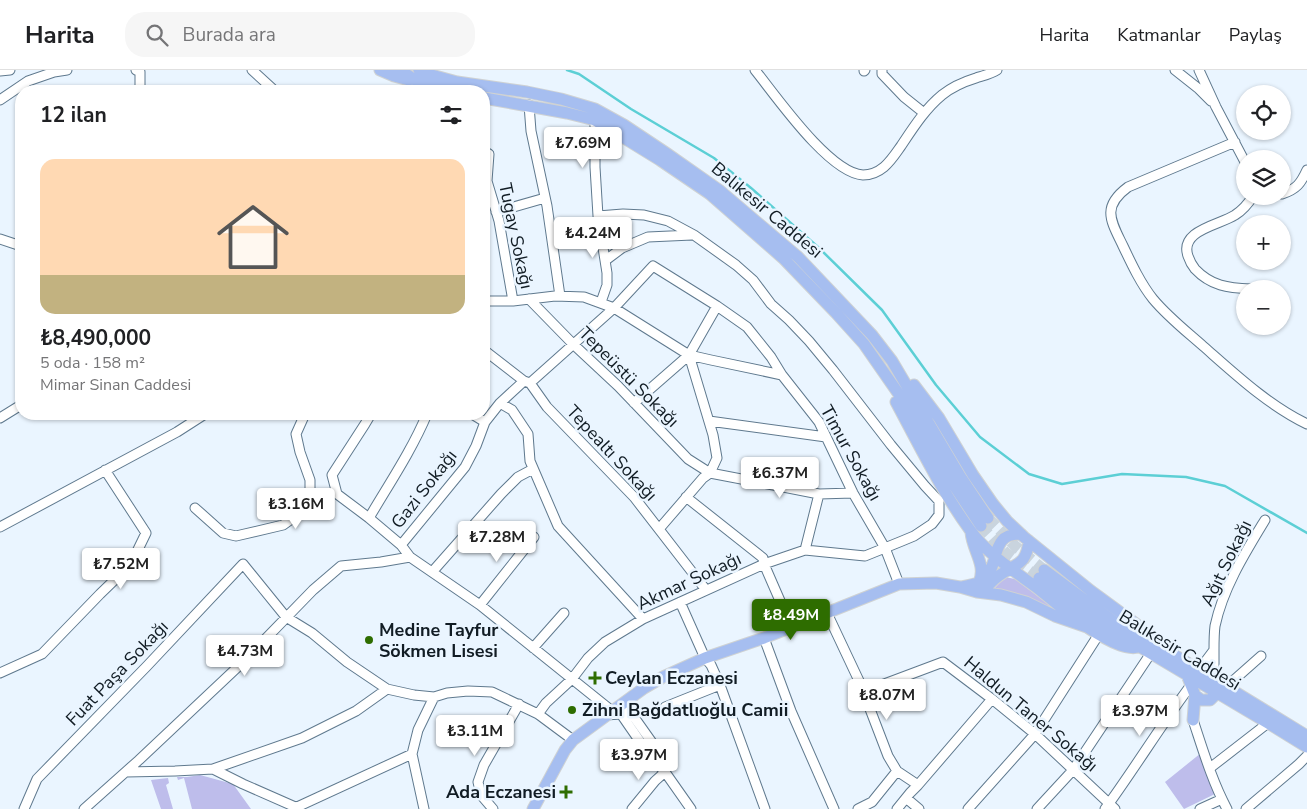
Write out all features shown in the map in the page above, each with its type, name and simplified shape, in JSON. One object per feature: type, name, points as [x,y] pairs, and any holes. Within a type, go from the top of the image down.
[{"type":"main road","points":[[380,70],[394,76],[420,75]]},
{"type":"main road","name":"Balıkesir Caddesi","points":[[400,70],[478,85]]},
{"type":"main road","points":[[413,70],[420,75]]},
{"type":"main road","name":"Balıkesir Caddesi","points":[[420,75],[442,85]]},
{"type":"main road","name":"Balıkesir Caddesi","points":[[490,87],[562,99],[595,109],[624,125],[719,190],[798,256],[872,336],[892,361],[960,476],[980,525]]},
{"type":"main road","name":"Balıkesir Caddesi","points":[[490,99],[529,105],[595,120],[660,160],[710,194],[783,258],[864,344],[912,413],[953,484],[980,525]]},
{"type":"main road","points":[[892,361],[911,381],[939,418],[973,475],[1007,521],[1091,591],[1136,624],[1154,649]]},
{"type":"main road","points":[[980,525],[994,556],[1010,569],[1087,627],[1113,642],[1134,648],[1139,647]]},
{"type":"main road","points":[[978,588],[982,569],[971,540],[980,525]]},
{"type":"main road","points":[[978,588],[991,570],[998,546],[1004,538],[1013,534],[1025,537]]},
{"type":"main road","points":[[534,809],[565,750],[573,740],[644,688],[705,658],[764,638],[899,584],[936,583],[985,589],[993,580],[1016,566],[1024,558],[1027,553],[1025,537]]},
{"type":"main road","name":"Balıkesir Caddesi","points":[[1214,680],[1199,670],[1154,649],[1042,574],[1085,612],[1139,647],[1154,649],[1191,685],[1218,694],[1307,736]]},
{"type":"main road","points":[[978,588],[1026,602],[1055,616],[1087,627]]},
{"type":"main road","points":[[1214,680],[1218,687],[1218,694]]},
{"type":"main road","points":[[1191,685],[1202,700],[1218,694]]},
{"type":"main road","points":[[1191,685],[1194,720]]},
{"type":"main road","points":[[1194,720],[1203,706],[1218,694]]},
{"type":"main road","name":"Balıkesir Caddesi","points":[[1218,694],[1307,747]]},
{"type":"street","points":[[0,71],[10,70]]},
{"type":"street","points":[[22,85],[54,72],[67,70]]},
{"type":"street","points":[[136,70],[140,72],[140,85]]},
{"type":"street","points":[[252,70],[268,85]]},
{"type":"street","points":[[755,70],[818,147],[847,169],[863,175],[877,172],[886,165],[924,112],[950,89],[997,70]]},
{"type":"street","points":[[1175,70],[1199,89],[1216,106]]},
{"type":"street","points":[[1199,70],[1239,150]]},
{"type":"street","points":[[882,72],[904,97],[924,112]]},
{"type":"street","points":[[0,100],[15,90]]},
{"type":"street","points":[[529,105],[531,131],[545,198],[560,296]]},
{"type":"street","points":[[595,120],[598,216],[608,274],[601,302]]},
{"type":"street","points":[[1235,142],[1128,187],[1113,200],[1111,209],[1113,226],[1144,286],[1164,312],[1269,401],[1307,424]]},
{"type":"street","points":[[1291,191],[1301,182],[1307,170]]},
{"type":"street","name":"Tugay Sokağı","points":[[490,191],[496,212],[513,301]]},
{"type":"street","points":[[496,212],[545,198]]},
{"type":"street","points":[[1236,287],[1223,286],[1208,281],[1201,276],[1190,264],[1186,250],[1187,243],[1193,236],[1234,216],[1247,205]]},
{"type":"street","name":"Akmar Sokağı","points":[[538,714],[546,703],[572,679],[588,658],[605,642],[644,619],[764,564],[805,550],[865,556],[914,536],[932,524],[939,515],[939,501],[891,446],[809,341],[771,304],[753,280],[694,235],[668,221],[644,215],[598,216]]},
{"type":"street","points":[[606,260],[622,248],[648,237],[694,235]]},
{"type":"street","points":[[0,239],[15,244]]},
{"type":"street","name":"Timur Sokağı","points":[[614,308],[652,266],[747,327],[819,422],[853,493],[885,548],[899,584]]},
{"type":"street","points":[[490,301],[513,301],[560,296],[584,297],[614,308],[689,355],[782,375]]},
{"type":"street","name":"Tepeüstü Sokağı","points":[[529,299],[634,402],[688,459],[710,472],[819,494],[853,493]]},
{"type":"street","points":[[634,402],[689,355],[717,306]]},
{"type":"street","name":"Gazi Sokağı","points":[[490,416],[500,403],[614,308]]},
{"type":"street","name":"Tepealtı Sokağı","points":[[490,354],[527,382],[547,407],[634,497],[706,590]]},
{"type":"street","points":[[659,529],[710,472],[718,458],[689,355]]},
{"type":"street","points":[[500,403],[512,410],[528,434],[530,461],[558,526],[644,619]]},
{"type":"street","points":[[0,418],[15,409]]},
{"type":"street","points":[[0,526],[177,432],[196,420]]},
{"type":"street","points":[[195,508],[223,533],[236,536],[283,525],[297,515],[310,499],[310,480],[296,434],[302,420]]},
{"type":"street","points":[[367,420],[332,475],[337,494],[369,518],[401,546],[410,557],[480,605],[572,679],[609,713],[621,714],[650,756],[665,772],[690,809]]},
{"type":"street","points":[[369,518],[424,420]]},
{"type":"street","points":[[709,421],[826,437]]},
{"type":"street","name":"Gazi Sokağı","points":[[401,546],[466,467],[485,422]]},
{"type":"street","points":[[433,571],[501,494],[518,477],[533,469]]},
{"type":"street","points":[[0,673],[42,654],[131,564],[146,534],[105,470]]},
{"type":"street","points":[[805,550],[819,494]]},
{"type":"street","points":[[686,497],[763,558],[791,626]]},
{"type":"street","name":"Ağıt Sokağı","points":[[1214,680],[1215,628],[1224,597],[1265,520]]},
{"type":"street","points":[[480,605],[534,537]]},
{"type":"street","points":[[84,809],[243,662],[313,590],[341,566],[410,557]]},
{"type":"street","name":"Fuat Paşa Sokağı","points":[[24,809],[37,779],[243,564],[286,617]]},
{"type":"street","points":[[680,602],[705,658],[711,665],[720,685],[765,809]]},
{"type":"street","points":[[826,612],[863,692],[888,756],[897,771],[918,785]]},
{"type":"street","points":[[532,648],[564,613]]},
{"type":"street","points":[[286,617],[312,633],[347,662],[387,689],[434,697],[447,693],[468,691],[492,692],[538,714],[573,740]]},
{"type":"street","points":[[968,809],[1035,734],[1099,634]]},
{"type":"street","points":[[764,638],[791,712],[834,809]]},
{"type":"street","points":[[1037,809],[1074,770],[1154,649]]},
{"type":"street","points":[[1199,670],[1214,650]]},
{"type":"street","points":[[1218,694],[1261,656]]},
{"type":"street","name":"Haldun Taner Sokağı","points":[[863,692],[943,662],[992,698],[1035,734],[1110,807]]},
{"type":"street","points":[[664,707],[720,685]]},
{"type":"street","points":[[1110,807],[1165,720],[1191,685]]},
{"type":"street","points":[[126,772],[213,769],[302,738],[356,711],[387,689]]},
{"type":"street","points":[[424,809],[412,754],[418,730],[434,697]]},
{"type":"street","points":[[897,809],[992,698]]},
{"type":"street","points":[[624,703],[658,751],[665,772]]},
{"type":"street","points":[[492,809],[481,795],[478,782],[484,765],[519,704]]},
{"type":"street","points":[[1194,720],[1210,768],[1227,809]]},
{"type":"street","points":[[1210,768],[1268,723]]},
{"type":"street","points":[[213,769],[299,808],[412,754]]},
{"type":"street","points":[[1246,809],[1307,756]]},
{"type":"street","points":[[858,809],[872,802],[897,771]]},
{"type":"street","points":[[632,809],[665,772]]},
{"type":"street","points":[[906,798],[919,809]]},
{"type":"street","points":[[1200,809],[1222,799]]},
{"type":"shaded area","points":[[1005,577],[1015,579],[1056,610],[992,591]]},
{"type":"shaded area","points":[[1201,753],[1217,793],[1184,809],[1165,782]]},
{"type":"shaded area","points":[[200,775],[233,784],[251,809],[192,809],[184,778],[178,780],[177,777]]},
{"type":"shaded area","points":[[168,778],[169,783],[166,785],[173,809],[161,809],[151,780]]},
{"type":"waterway","points":[[567,70],[579,74],[631,109],[714,158],[751,188],[818,247],[882,310],[936,385],[980,437],[1029,474],[1062,484],[1122,474],[1186,477],[1225,486],[1307,533]]},
{"type":"tunnel","points":[[988,518],[1014,545],[1044,570]]},
{"type":"tunnel","points":[[981,526],[1006,553],[1039,578]]},
{"type":"place","name":"Medine Tayfur Sökmen Lisesi","points":[[369,640]]},
{"type":"place","name":"Ceylan Eczanesi","points":[[595,678]]},
{"type":"place","name":"Zihni Bağdatlıoğlu Camii","points":[[572,710]]},
{"type":"place","name":"Ada Eczanesi","points":[[566,792]]}]
